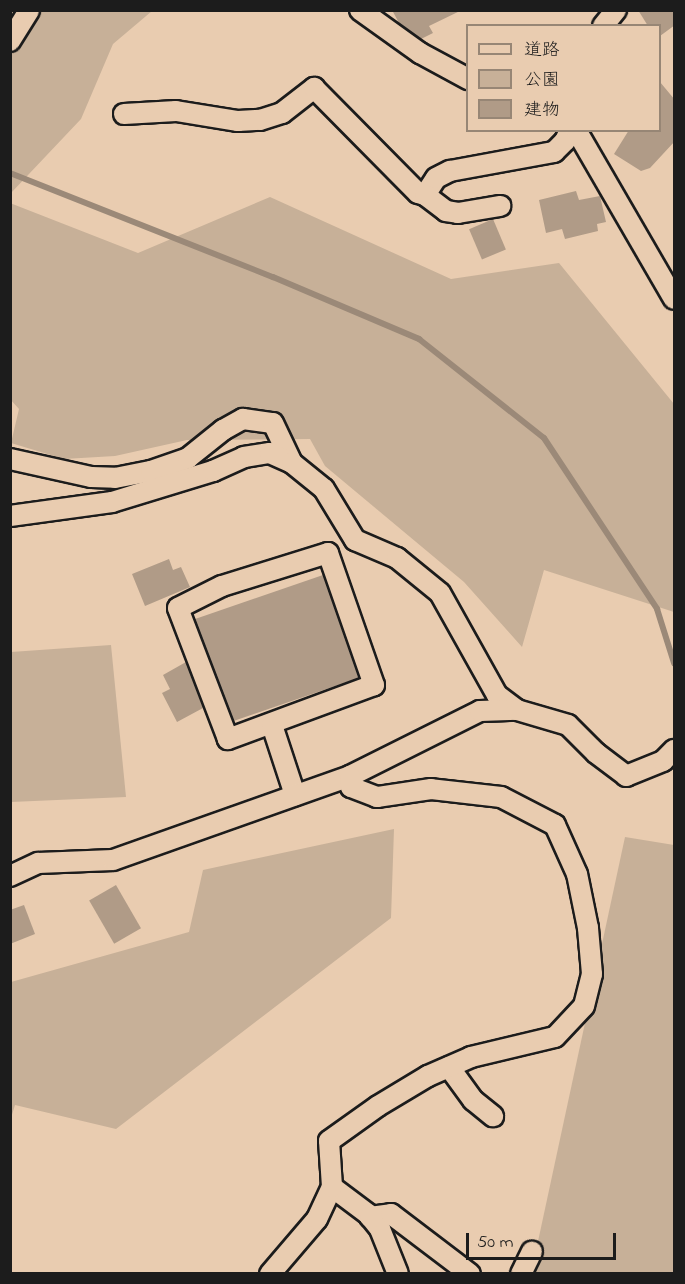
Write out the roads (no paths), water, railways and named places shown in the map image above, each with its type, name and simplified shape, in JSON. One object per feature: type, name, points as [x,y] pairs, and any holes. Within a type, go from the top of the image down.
[{"type":"street","points":[[10,41],[29,10]]},
{"type":"street","points":[[360,10],[383,20],[420,53],[466,78]]},
{"type":"street","points":[[605,24],[616,10]]},
{"type":"street","points":[[124,114],[176,111],[238,121],[260,120],[282,113],[314,88],[417,193],[425,195],[446,211],[458,213],[500,206]]},
{"type":"street","points":[[425,195],[436,178],[450,171],[537,157],[554,152],[565,141],[569,132]]},
{"type":"street","points":[[577,132],[675,299]]},
{"type":"street","points":[[10,459],[91,477],[115,478],[151,471],[188,458],[223,430],[243,419],[273,423],[292,463]]},
{"type":"street","points":[[10,516],[112,502],[213,471],[244,457],[270,453],[292,463],[324,489],[356,540],[398,558],[440,593],[497,695],[518,710]]},
{"type":"street","points":[[328,553],[374,685],[272,725],[228,739],[178,608],[222,586],[328,553]]},
{"type":"street","points":[[10,876],[38,863],[113,860],[350,776],[480,711],[518,710],[568,725],[596,753],[626,776],[663,761],[675,750]]},
{"type":"street","points":[[272,725],[295,795]]},
{"type":"street","points":[[270,1274],[317,1220],[332,1187],[329,1141],[378,1106],[449,1067],[471,1057],[555,1037],[584,1006],[591,974],[588,928],[577,874],[555,825],[501,796],[431,789],[377,797],[351,788],[350,776]]},
{"type":"street","points":[[449,1067],[473,1100],[493,1116]]},
{"type":"street","points":[[332,1187],[370,1217],[380,1229],[398,1274]]},
{"type":"street","points":[[370,1217],[392,1214],[470,1274]]},
{"type":"street","points":[[521,1274],[532,1251]]},
{"type":"waterway","points":[[10,173],[273,277],[419,339],[544,438],[657,609],[674,663]]}]
